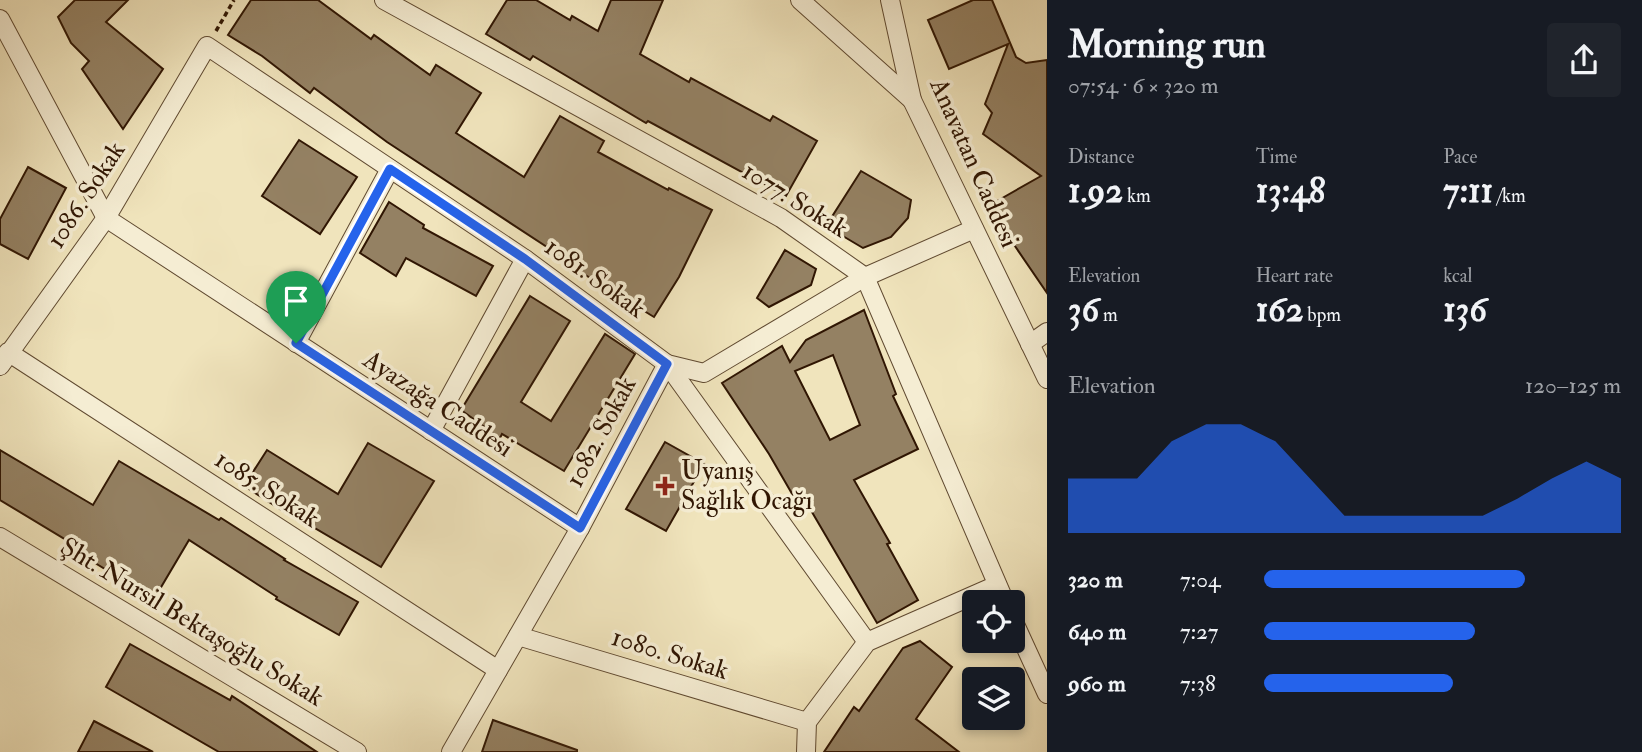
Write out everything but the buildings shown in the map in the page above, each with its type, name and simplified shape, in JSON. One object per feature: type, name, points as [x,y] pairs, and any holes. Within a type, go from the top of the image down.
[{"type":"street","name":"1077. Sokak","points":[[384,0],[781,218],[865,277]]},
{"type":"street","points":[[800,0],[912,100]]},
{"type":"street","name":"Anavatan Caddesi","points":[[890,0],[912,100],[1047,379]]},
{"type":"street","name":"Ayazağa Caddesi","points":[[1,27],[106,218],[580,528]]},
{"type":"street","name":"1081. Sokak","points":[[207,46],[525,259],[667,364],[867,642]]},
{"type":"street","name":"1086. Sokak","points":[[4,359],[106,218],[207,46]]},
{"type":"street","points":[[296,343],[390,169]]},
{"type":"street","name":"1082. Sokak","points":[[451,752],[580,528],[667,364],[704,373],[865,277],[974,229]]},
{"type":"street","points":[[431,431],[525,259]]},
{"type":"street","points":[[865,277],[999,590]]},
{"type":"street","points":[[1030,344],[1047,332]]},
{"type":"street","name":"1085. Sokak","points":[[4,359],[498,670]]},
{"type":"street","name":"Şht. Nursil Bektaşoğlu Sokak","points":[[0,537],[357,752]]},
{"type":"street","points":[[806,752],[807,722],[867,642],[997,585]]},
{"type":"street","name":"1080. Sokak","points":[[518,636],[807,722]]},
{"type":"street","points":[[1025,646],[1047,694]]},
{"type":"path","points":[[207,46],[234,0]]},
{"type":"place","name":"Uyanış Sağlık Ocağı","points":[[665,486]]},
{"type":"route","points":[[390,169],[525,259],[667,364],[580,528],[296,343],[390,169]]}]
